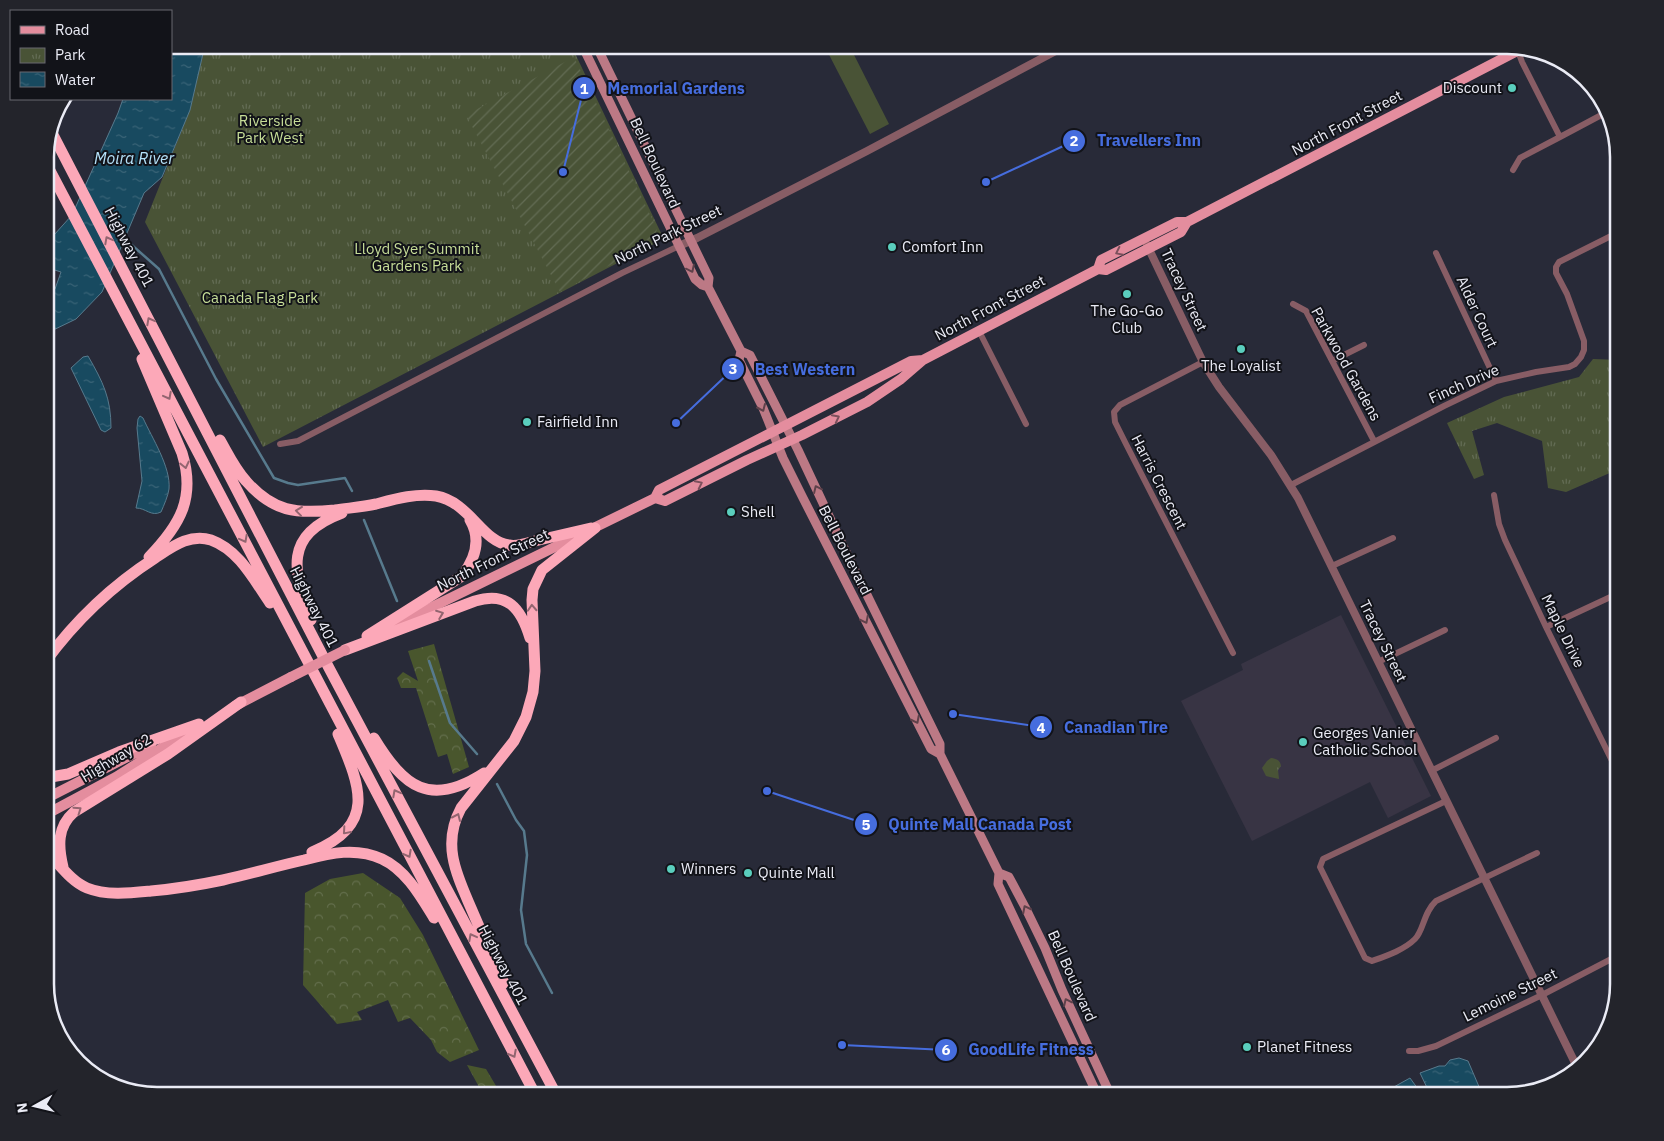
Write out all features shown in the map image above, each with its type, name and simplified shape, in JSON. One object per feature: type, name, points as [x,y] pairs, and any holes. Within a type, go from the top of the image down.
[{"type":"highway","name":"Highway 401","points":[[56,140],[329,668],[552,1087]]},
{"type":"highway","name":"Highway 401","points":[[54,178],[531,1087]]},
{"type":"highway","points":[[54,651],[85,615],[158,548],[179,520],[186,499],[188,485],[182,454],[119,302]]},
{"type":"highway","points":[[170,358],[244,480],[263,497],[284,508],[304,513],[365,506],[403,498],[427,496],[444,498],[460,506],[495,541],[510,546],[595,528]]},
{"type":"highway","points":[[329,668],[303,598],[297,569],[298,551],[302,541],[314,527],[332,517],[365,506]]},
{"type":"highway","points":[[345,650],[462,576],[475,554],[477,538],[472,524],[460,506]]},
{"type":"highway","points":[[536,1057],[460,882],[452,855],[451,842],[455,819],[461,808],[514,741],[530,706],[534,681],[532,600],[536,579],[542,570],[595,528]]},
{"type":"highway","points":[[134,572],[174,546],[187,540],[207,539],[219,544],[231,551],[241,561],[298,643]]},
{"type":"highway","points":[[345,650],[475,601],[492,597],[508,602],[521,615],[529,635],[534,656]]},
{"type":"highway","points":[[273,866],[320,849],[336,840],[351,826],[358,806],[358,788],[353,769],[305,656]]},
{"type":"highway","points":[[336,681],[382,751],[393,765],[414,784],[430,790],[441,791],[472,780],[493,766]]},
{"type":"highway","points":[[64,869],[59,840],[62,828],[69,816],[168,754],[241,702]]},
{"type":"highway","points":[[54,776],[68,774],[119,752],[200,724]]},
{"type":"highway","points":[[54,859],[72,878],[87,888],[118,893],[206,884],[273,866],[344,852],[370,855],[390,864],[407,879],[420,896],[491,1012]]},
{"type":"main road","name":"Bell Boulevard","points":[[587,54],[696,279],[702,286],[708,287]]},
{"type":"main road","name":"Bell Boulevard","points":[[600,54],[709,278],[708,287],[741,351],[750,355],[793,439],[940,744],[940,754],[1000,873],[998,884],[1094,1087]]},
{"type":"main road","name":"North Front Street","points":[[1098,269],[1100,260],[1177,222],[1187,222],[1511,54]]},
{"type":"main road","name":"North Front Street","points":[[655,498],[665,501],[877,396],[916,368],[923,360],[1098,269],[1106,270],[1149,249],[1181,232],[1187,222]]},
{"type":"main road","name":"Bell Boulevard","points":[[741,351],[739,360],[763,408],[778,446],[803,498],[931,749],[940,754]]},
{"type":"main road","name":"North Front Street","points":[[345,650],[478,583],[655,498],[659,490],[911,361],[923,360]]},
{"type":"main road","name":"Highway 62","points":[[54,810],[116,777],[200,724],[345,650]]},
{"type":"main road","name":"Highway 62","points":[[54,794],[148,746],[200,724]]},
{"type":"main road","name":"Bell Boulevard","points":[[1000,873],[1009,877],[1026,907],[1107,1087]]},
{"type":"street","name":"North Park Street","points":[[280,444],[298,441],[622,273],[690,241],[867,151],[1050,54]]},
{"type":"street","points":[[1520,55],[1522,62],[1560,136]]},
{"type":"street","points":[[1513,170],[1520,158],[1601,115]]},
{"type":"street","name":"Finch Drive","points":[[1291,485],[1374,441],[1496,381],[1569,367],[1575,364],[1584,350],[1584,341],[1567,294],[1556,274],[1556,267],[1559,262],[1610,236]]},
{"type":"street","name":"Tracey Street","points":[[1144,239],[1202,362],[1291,485],[1575,1062]]},
{"type":"street","name":"Alder Court","points":[[1436,253],[1496,381]]},
{"type":"street","name":"Parkwood Gardens","points":[[1293,304],[1306,312],[1374,441]]},
{"type":"street","points":[[979,331],[1026,424]]},
{"type":"street","points":[[1332,361],[1364,345]]},
{"type":"street","name":"Harris Crescent","points":[[1202,362],[1120,405],[1114,412],[1115,422],[1233,653]]},
{"type":"street","name":"Maple Drive","points":[[1494,495],[1499,524],[1505,540],[1610,757]]},
{"type":"street","points":[[1332,566],[1393,538]]},
{"type":"street","points":[[1546,627],[1610,596]]},
{"type":"street","points":[[1378,662],[1445,630]]},
{"type":"street","points":[[1431,771],[1496,738]]},
{"type":"street","points":[[1446,801],[1323,859],[1320,867],[1365,958],[1372,961],[1395,952],[1415,939],[1429,907],[1436,901],[1537,853]]},
{"type":"street","name":"Lemoine Street","points":[[1409,1051],[1418,1051],[1436,1046],[1610,960]]},
{"type":"shaded area","name":"Georges Vanier Catholic School","points":[[1341,615],[1431,796],[1388,818],[1370,782],[1252,841],[1181,701],[1243,670],[1241,664]]},
{"type":"green space","points":[[203,54],[575,54],[661,233],[658,242],[263,447],[145,222],[183,127]]},
{"type":"green space","points":[[829,54],[854,54],[889,124],[870,134]]},
{"type":"green space","points":[[574,57],[657,229],[653,242],[560,292],[466,115]]},
{"type":"green space","points":[[1593,359],[1610,360],[1610,473],[1566,492],[1548,488],[1542,441],[1497,423],[1472,431],[1484,475],[1474,479],[1447,423],[1504,397],[1579,377]]},
{"type":"green space","points":[[434,644],[469,767],[453,774],[447,754],[438,757],[416,688],[401,688],[397,678],[403,672],[418,681],[408,651]]},
{"type":"green space","points":[[1271,758],[1278,760],[1281,764],[1278,770],[1279,779],[1266,776],[1262,768]]},
{"type":"green space","points":[[363,873],[400,898],[423,935],[479,1050],[450,1062],[437,1052],[431,1040],[410,1018],[398,1022],[388,1000],[357,1012],[362,1020],[337,1024],[303,985],[305,893],[330,879]]},
{"type":"green space","points":[[467,1065],[486,1069],[497,1087],[479,1087]]},
{"type":"water","name":"Moira River","points":[[172,54],[203,54],[190,110],[162,177],[144,193],[102,292],[76,319],[54,330],[54,290],[61,272],[54,270],[54,235],[72,215],[123,100],[172,100]]},
{"type":"water","points":[[88,356],[102,382],[108,399],[111,428],[105,432],[101,430],[71,368],[83,357]]},
{"type":"water","points":[[140,416],[143,418],[160,453],[169,480],[167,498],[161,512],[157,513],[136,508],[142,481],[137,428]]},
{"type":"water","points":[[1459,1058],[1468,1061],[1479,1087],[1427,1087],[1420,1073],[1439,1066],[1445,1066],[1450,1060]]},
{"type":"water","points":[[1410,1078],[1416,1087],[1394,1087]]},
{"type":"waterway","points":[[125,239],[159,269],[216,379],[274,478],[298,485],[345,478],[352,491]]},
{"type":"waterway","points":[[364,520],[397,601]]},
{"type":"waterway","points":[[429,661],[450,723],[477,754]]},
{"type":"waterway","points":[[497,784],[524,831],[527,855],[521,910],[526,944],[552,993]]},
{"type":"place","name":"Discount","points":[[1512,88]]},
{"type":"place","name":"Memorial Gardens","points":[[563,172]]},
{"type":"place","name":"Travellers Inn","points":[[986,182]]},
{"type":"place","name":"Comfort Inn","points":[[892,247]]},
{"type":"place","name":"The Go-Go Club","points":[[1127,294]]},
{"type":"place","name":"The Loyalist","points":[[1241,349]]},
{"type":"place","name":"Fairfield Inn","points":[[527,422]]},
{"type":"place","name":"Best Western","points":[[676,423]]},
{"type":"place","name":"Shell","points":[[731,512]]},
{"type":"place","name":"Canadian Tire","points":[[953,714]]},
{"type":"place","name":"Georges Vanier Catholic School","points":[[1303,742]]},
{"type":"place","name":"Quinte Mall Canada Post","points":[[767,791]]},
{"type":"place","name":"Winners","points":[[671,869]]},
{"type":"place","name":"Quinte Mall","points":[[748,873]]},
{"type":"place","name":"GoodLife Fitness","points":[[842,1045]]},
{"type":"place","name":"Planet Fitness","points":[[1247,1047]]},
{"type":"park label","name":"Riverside Park West","points":[[270,130]]},
{"type":"park label","name":"Lloyd Syer Summit Gardens Park","points":[[417,258]]},
{"type":"park label","name":"Canada Flag Park","points":[[260,298]]}]
